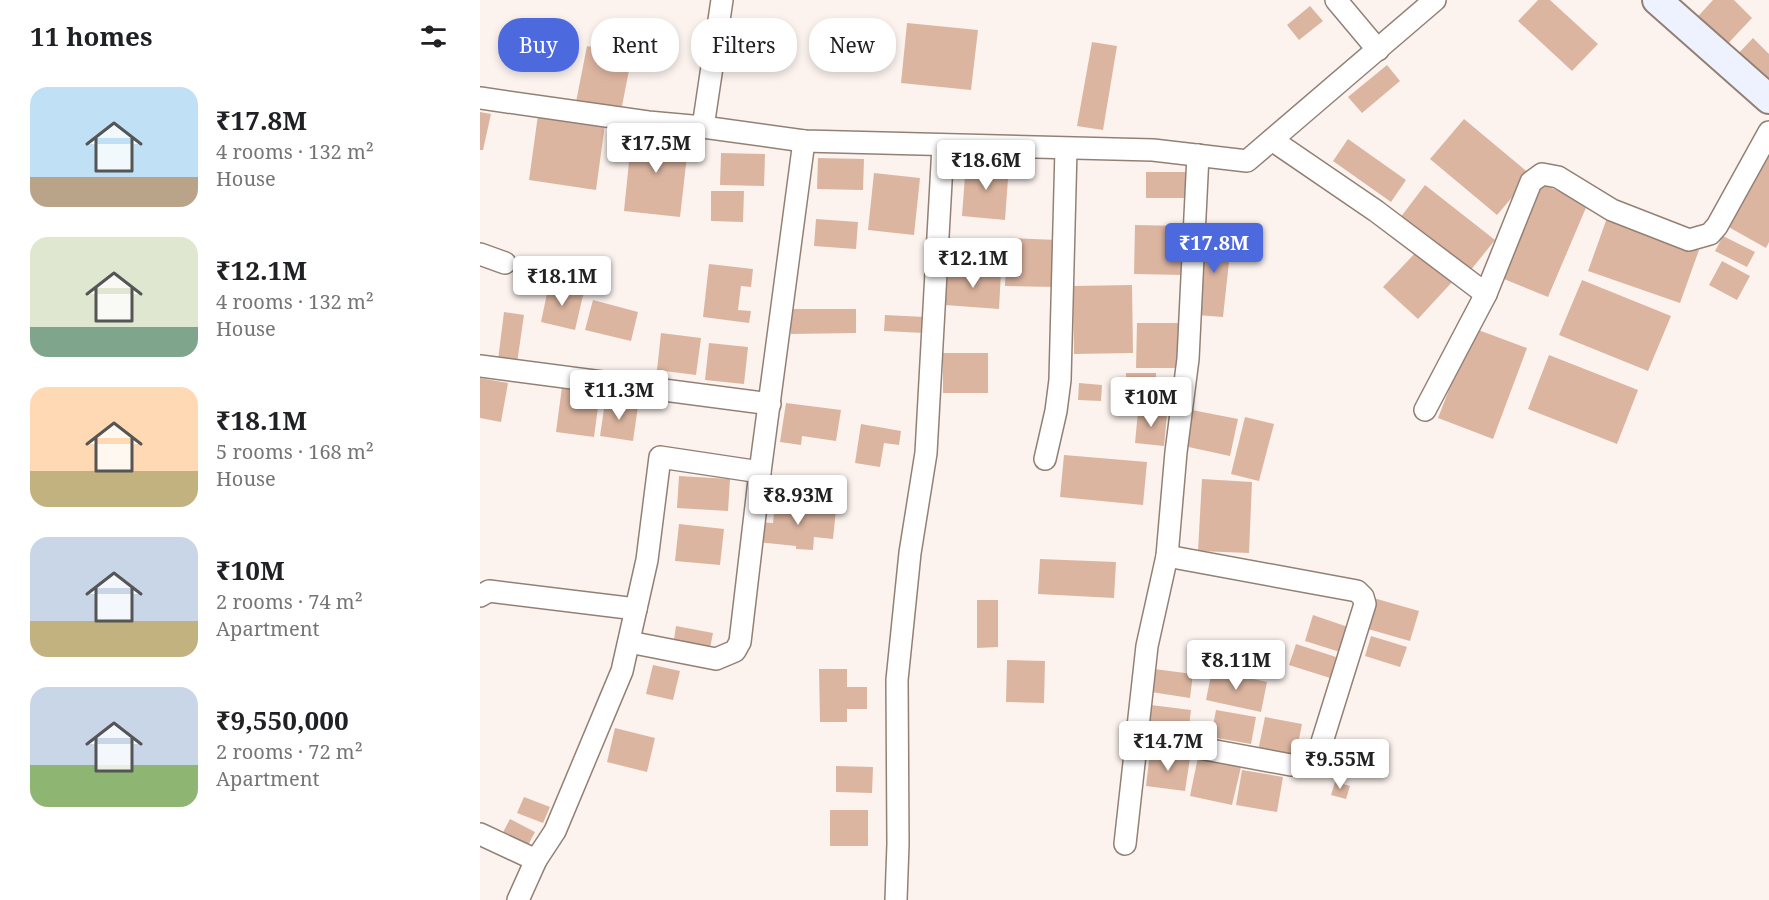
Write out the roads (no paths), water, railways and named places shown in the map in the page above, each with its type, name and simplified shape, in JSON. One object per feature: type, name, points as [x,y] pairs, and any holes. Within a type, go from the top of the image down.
[{"type":"main road","points":[[1657,0],[1769,99]]},
{"type":"street","points":[[703,127],[722,0]]},
{"type":"street","points":[[1336,0],[1378,50]]},
{"type":"street","points":[[480,98],[804,141],[1154,150],[1247,161],[1435,0]]},
{"type":"street","points":[[1425,410],[1486,294],[1531,182],[1542,174],[1558,177],[1612,210],[1689,240],[1710,234],[1717,226],[1769,132]]},
{"type":"street","points":[[1272,140],[1376,211],[1486,294]]},
{"type":"street","points":[[629,642],[716,659],[735,651],[740,642],[759,472],[804,141]]},
{"type":"street","points":[[896,900],[897,680],[910,553],[927,453],[943,146]]},
{"type":"street","points":[[1045,459],[1056,411],[1060,380],[1066,149]]},
{"type":"street","points":[[1125,844],[1147,646],[1167,556],[1176,452],[1188,359],[1198,156]]},
{"type":"street","points":[[480,254],[504,263]]},
{"type":"street","points":[[480,366],[770,404]]},
{"type":"street","points":[[518,900],[555,831],[622,671],[647,560],[660,457],[759,472]]},
{"type":"street","points":[[1136,736],[1291,765],[1311,763],[1317,758],[1365,604],[1363,597],[1357,591],[1167,556]]},
{"type":"street","points":[[480,596],[489,591],[636,609]]},
{"type":"street","points":[[480,834],[537,861]]}]
